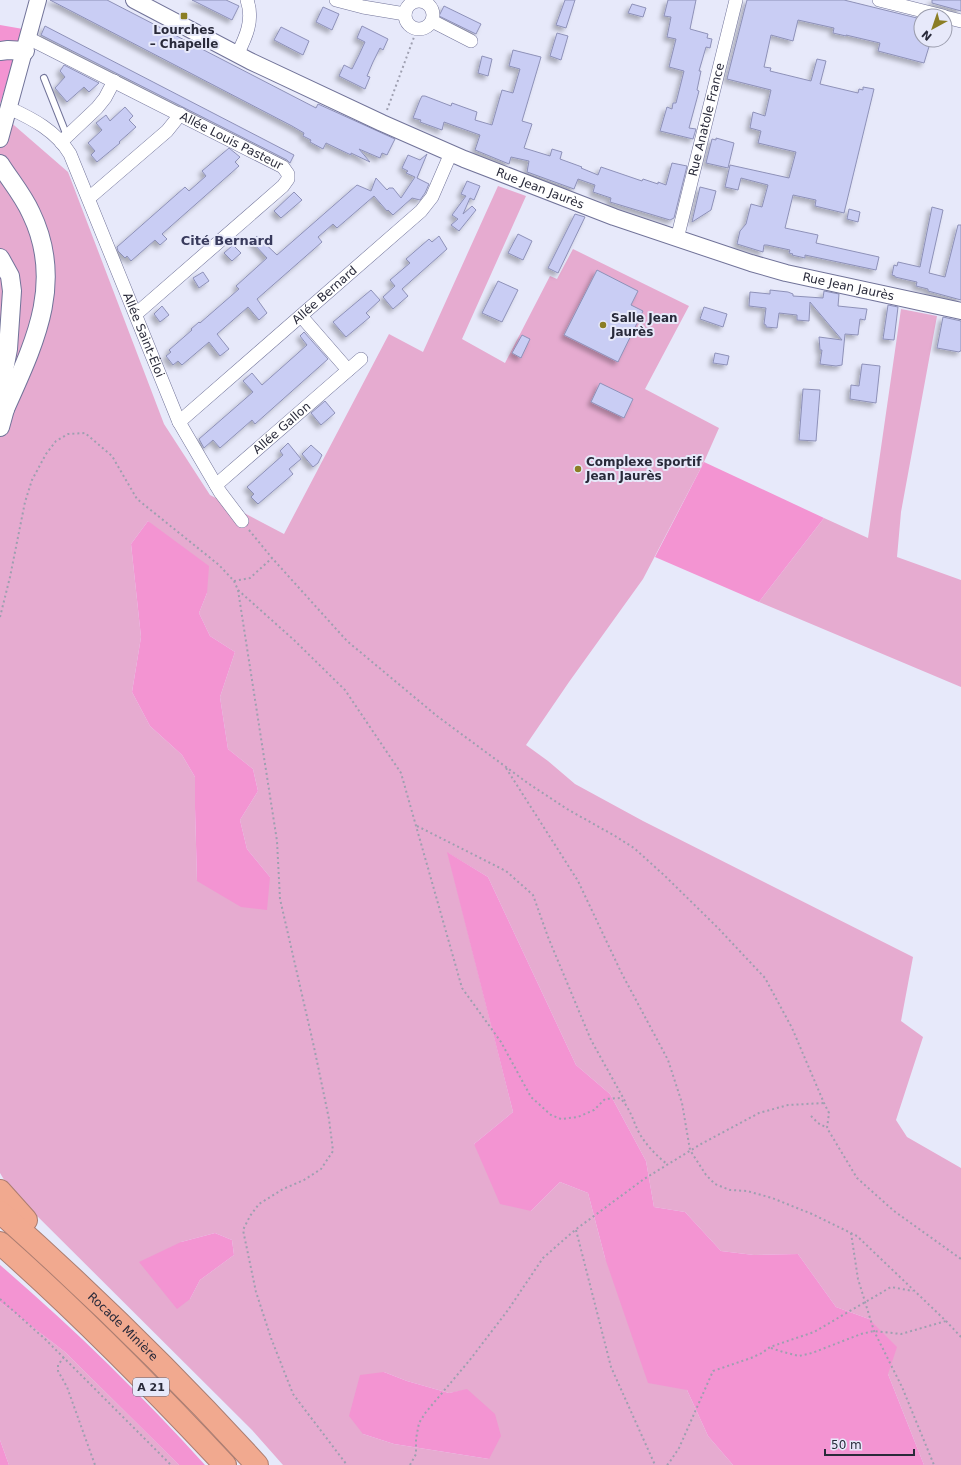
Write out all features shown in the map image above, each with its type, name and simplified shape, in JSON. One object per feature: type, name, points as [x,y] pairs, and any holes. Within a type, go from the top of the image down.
[{"type":"highway","points":[[0,1191],[22,1216],[102,1296],[123,1327]]},
{"type":"highway","name":"Rocade Minière","points":[[0,1212],[36,1244],[179,1382],[257,1465]]},
{"type":"highway","name":"Rocade Minière","points":[[0,1243],[57,1295],[125,1361],[225,1465]]},
{"type":"main road","points":[[0,51],[26,44]]},
{"type":"main road","points":[[0,164],[26,204],[35,222],[43,249],[46,278],[44,309],[36,337],[5,409]]},
{"type":"main road","points":[[0,184],[15,208],[26,231],[30,244],[34,269],[34,294],[32,308],[0,427]]},
{"type":"main road","points":[[0,258],[10,276],[12,291],[8,349],[0,391]]},
{"type":"street","points":[[1,135],[38,0]]},
{"type":"street","points":[[237,55],[246,35],[250,21],[248,0]]},
{"type":"street","points":[[336,0],[363,7],[405,14]]},
{"type":"street","name":"Rue Anatole France","points":[[677,239],[736,0]]},
{"type":"street","points":[[879,0],[913,8]]},
{"type":"street","name":"Rue Jean Jaurès","points":[[137,1],[237,55],[382,123],[451,153],[614,217],[677,239],[786,273],[961,311]]},
{"type":"street","points":[[422,1],[430,5],[433,16],[432,21],[427,27],[417,29],[408,24],[405,14],[408,6],[412,3],[422,1]]},
{"type":"street","points":[[432,21],[471,41]]},
{"type":"street","name":"Allée Louis Pasteur","points":[[26,44],[114,81],[180,114],[283,167],[289,176],[288,180],[283,186],[136,314]]},
{"type":"street","points":[[64,139],[102,102],[114,81]]},
{"type":"street","name":"Allée Saint-Éloi","points":[[9,108],[42,125],[64,139],[179,422],[216,485],[242,521]]},
{"type":"street","points":[[89,198],[167,130],[180,114]]},
{"type":"street","name":"Allée Bernard","points":[[179,422],[426,206],[432,197],[451,153]]},
{"type":"street","points":[[301,316],[348,370]]},
{"type":"street","name":"Allée Gallon","points":[[216,485],[360,359]]},
{"type":"lane","points":[[44,78],[64,139]]},
{"type":"path","points":[[382,123],[417,29]]},
{"type":"path","points":[[0,617],[10,577],[25,502],[32,480],[46,454],[56,441],[68,434],[85,433],[112,456],[137,499],[213,560],[234,581],[238,590],[277,841],[280,899],[326,1104],[333,1152],[321,1169],[304,1180],[283,1189],[259,1204],[250,1216],[243,1230],[256,1292],[271,1338],[293,1394],[347,1465]]},
{"type":"path","points":[[242,521],[272,558],[347,642],[437,716],[506,767],[567,809],[634,848],[718,928],[765,978],[792,1028],[824,1103],[830,1113],[827,1128]]},
{"type":"path","points":[[234,581],[250,578],[272,558]]},
{"type":"path","points":[[238,590],[294,640],[345,690],[401,773],[462,988],[501,1042],[531,1097],[551,1115],[561,1119],[578,1117],[594,1110],[605,1099],[620,1098],[627,1106]]},
{"type":"path","points":[[506,767],[578,880],[621,972],[668,1060],[682,1103],[690,1150],[706,1175],[715,1184],[730,1190],[748,1191],[772,1198],[812,1214],[857,1236],[946,1321],[961,1338]]},
{"type":"path","points":[[417,826],[506,871],[533,895],[548,937],[591,1040],[627,1106],[641,1136],[667,1164]]},
{"type":"path","points":[[410,1465],[416,1454],[416,1439],[419,1423],[426,1412],[469,1361],[508,1310],[543,1258],[575,1230],[644,1179],[667,1164],[759,1113],[788,1105],[824,1103]]},
{"type":"path","points":[[811,1116],[818,1123],[827,1128],[856,1178],[894,1211],[961,1259]]},
{"type":"path","points":[[575,1230],[611,1367],[655,1465]]},
{"type":"path","points":[[851,1233],[858,1279],[874,1331],[902,1387],[934,1465]]},
{"type":"path","points":[[667,1465],[679,1448],[713,1371],[751,1358],[770,1347],[814,1332],[891,1287],[914,1291]]},
{"type":"path","points":[[0,1299],[45,1338],[170,1465]]},
{"type":"path","points":[[770,1347],[799,1356],[812,1353],[861,1334],[874,1331],[901,1334],[946,1321]]},
{"type":"path","points":[[64,1357],[58,1365],[58,1371],[67,1387],[95,1465]]},
{"type":"shaded area","points":[[0,25],[23,29],[0,104]]},
{"type":"shaded area","points":[[0,113],[68,172],[164,424],[210,495],[284,534],[389,334],[423,352],[498,186],[526,196],[462,339],[505,363],[550,276],[557,279],[573,249],[689,306],[645,389],[719,428],[704,462],[643,579],[526,745],[575,784],[643,821],[913,957],[901,1021],[923,1037],[896,1120],[907,1137],[961,1168],[961,1465],[924,1465],[888,1374],[869,1319],[836,1307],[798,1254],[754,1255],[721,1251],[685,1212],[654,1207],[646,1161],[610,1094],[576,1065],[488,877],[448,853],[513,1112],[474,1144],[531,1211],[560,1182],[588,1193],[605,1258],[687,1390],[708,1436],[733,1465],[283,1465],[252,1430],[9,1188],[0,1173]],"holes":[[[148,521],[207,593],[199,613],[210,636],[235,652],[220,697],[228,749],[253,769],[258,791],[240,820],[247,849],[270,877],[197,881],[195,777],[182,755],[150,726],[132,692],[141,637],[131,544]],[[215,1233],[232,1240],[234,1255],[200,1280],[190,1299],[181,1242]],[[384,1372],[407,1381],[449,1393],[467,1390],[489,1459],[394,1444],[363,1434]]]},
{"type":"shaded area","points":[[901,309],[937,316],[901,512],[897,557],[961,580],[961,687],[759,602],[824,518],[868,538]]},
{"type":"shaded area","points":[[704,462],[824,518],[759,602],[655,557]]},
{"type":"shaded area","points":[[148,521],[209,566],[207,593],[199,613],[210,636],[235,652],[220,697],[228,749],[253,769],[258,791],[240,820],[247,849],[270,877],[267,910],[241,907],[197,881],[195,777],[182,755],[150,726],[132,692],[141,637],[131,544]]},
{"type":"shaded area","points":[[447,852],[488,877],[576,1065],[610,1094],[646,1161],[654,1207],[685,1212],[721,1251],[754,1255],[798,1254],[836,1307],[869,1319],[897,1347],[888,1374],[924,1465],[733,1465],[708,1436],[687,1390],[648,1383],[605,1258],[588,1193],[560,1182],[531,1211],[500,1204],[474,1144],[513,1112]]},
{"type":"shaded area","points":[[215,1233],[232,1240],[234,1255],[200,1280],[190,1299],[177,1309],[139,1262],[181,1242]]},
{"type":"shaded area","points":[[0,1265],[106,1362],[205,1465],[179,1465],[65,1352],[0,1302]]},
{"type":"shaded area","points":[[0,1302],[65,1352],[179,1465],[9,1465],[0,1440]]},
{"type":"shaded area","points":[[384,1372],[407,1381],[449,1393],[467,1389],[495,1414],[501,1436],[489,1459],[394,1444],[363,1434],[349,1416],[360,1375]]},
{"type":"shaded area","points":[[0,1440],[9,1465],[0,1465]]},
{"type":"building","points":[[50,0],[107,0],[316,108],[318,104],[395,139],[387,155],[382,153],[380,158],[359,149],[370,162],[326,143],[323,149],[310,142],[311,140],[303,136],[304,133],[292,126]]},
{"type":"building","points":[[192,0],[226,0],[239,6],[232,20]]},
{"type":"building","points":[[565,0],[575,0],[566,28],[556,25]]},
{"type":"building","points":[[668,0],[696,0],[690,29],[708,34],[707,38],[712,39],[710,48],[706,47],[699,71],[701,71],[697,90],[699,91],[689,128],[696,129],[693,139],[660,131],[667,107],[672,109],[673,103],[676,103],[684,71],[669,67],[676,39],[667,37],[671,17],[664,16]]},
{"type":"building","points":[[747,0],[844,0],[913,17],[913,48],[929,48],[924,63],[878,51],[880,43],[833,33],[834,28],[798,20],[793,41],[771,35],[764,67],[771,68],[770,71],[811,81],[817,59],[826,61],[820,84],[858,93],[859,89],[863,90],[863,87],[874,89],[844,213],[815,206],[816,200],[793,195],[785,228],[818,235],[816,243],[879,257],[876,270],[805,255],[805,258],[792,255],[793,254],[789,253],[790,250],[767,245],[764,245],[763,252],[737,244],[740,231],[746,224],[751,204],[762,207],[768,185],[741,178],[738,190],[725,187],[730,165],[789,178],[796,152],[758,143],[761,131],[750,128],[753,112],[765,116],[771,90],[727,79]]},
{"type":"building","points":[[932,0],[961,0],[961,11],[953,8],[932,3]]},
{"type":"building","points":[[632,4],[646,8],[643,17],[628,13]]},
{"type":"building","points":[[444,6],[481,24],[476,34],[439,16]]},
{"type":"building","points":[[323,7],[339,14],[332,30],[316,22]]},
{"type":"building","points":[[45,26],[294,155],[290,163],[287,160],[41,35]]},
{"type":"building","points":[[362,26],[388,39],[383,50],[380,48],[373,62],[367,76],[370,77],[365,89],[339,76],[344,65],[352,69],[365,42],[357,38]]},
{"type":"building","points":[[281,27],[309,41],[303,55],[274,40]]},
{"type":"building","points":[[557,33],[568,36],[561,60],[550,56]]},
{"type":"building","points":[[513,50],[541,57],[522,121],[532,124],[524,148],[550,156],[552,149],[562,152],[560,159],[598,175],[601,167],[642,181],[643,179],[666,185],[672,163],[687,166],[674,218],[670,220],[610,202],[611,198],[593,192],[595,185],[578,179],[574,189],[527,172],[529,161],[511,157],[509,164],[475,150],[480,135],[444,122],[442,130],[420,122],[421,120],[413,118],[422,96],[425,96],[451,106],[452,103],[477,112],[475,120],[492,125],[502,90],[513,93],[520,69],[509,66]]},
{"type":"building","points":[[482,56],[492,59],[488,76],[478,73]]},
{"type":"building","points":[[64,65],[99,83],[89,92],[84,87],[67,102],[55,88],[65,77],[60,71]]},
{"type":"building","points":[[125,107],[133,116],[129,120],[136,127],[119,142],[120,143],[97,162],[91,155],[95,151],[88,143],[102,130],[96,123],[106,115],[110,121]]},
{"type":"building","points":[[716,138],[734,143],[728,168],[706,163],[712,139],[716,140]]},
{"type":"building","points":[[229,148],[240,157],[235,162],[239,166],[162,234],[167,239],[160,245],[155,240],[131,261],[127,256],[125,258],[118,251],[117,247],[185,187],[189,191],[206,176],[202,171]]},
{"type":"building","points":[[427,154],[417,178],[429,184],[420,200],[412,198],[393,215],[388,210],[387,211],[374,196],[337,228],[333,224],[318,237],[322,242],[257,299],[267,313],[259,320],[248,307],[217,334],[229,349],[220,356],[209,342],[182,365],[178,361],[173,365],[166,356],[171,352],[169,350],[199,322],[200,323],[239,289],[236,286],[267,258],[252,242],[257,236],[277,255],[357,185],[371,191],[376,178],[387,190],[389,188],[393,188],[401,198],[415,177],[406,173],[408,171],[402,168],[408,155],[420,160]]},
{"type":"building","points":[[467,181],[480,186],[474,200],[470,198],[463,214],[472,206],[476,210],[459,231],[451,225],[458,219],[452,215],[466,196],[461,194]]},
{"type":"building","points":[[700,187],[716,191],[711,210],[692,222]]},
{"type":"building","points":[[294,192],[302,200],[281,218],[274,211]]},
{"type":"building","points":[[932,207],[943,210],[929,273],[945,277],[958,225],[961,225],[961,300],[928,291],[928,289],[916,286],[917,282],[892,275],[894,265],[897,266],[898,262],[920,267]]},
{"type":"building","points":[[849,209],[860,212],[858,222],[847,219]]},
{"type":"building","points":[[575,214],[585,217],[558,273],[548,268]]},
{"type":"building","points":[[518,234],[532,241],[523,260],[508,253]]},
{"type":"building","points":[[439,236],[447,249],[402,289],[408,296],[393,309],[383,297],[395,286],[390,280],[410,263],[406,259],[429,239],[432,242]]},
{"type":"building","points":[[233,245],[241,253],[232,261],[224,253]]},
{"type":"building","name":"Salle Jean Jaurès","points":[[597,270],[638,291],[631,305],[643,311],[618,362],[564,335]]},
{"type":"building","points":[[203,272],[209,281],[199,288],[193,278]]},
{"type":"building","points":[[498,281],[518,290],[502,322],[482,313]]},
{"type":"building","points":[[371,290],[380,300],[366,313],[370,317],[346,337],[333,322]]},
{"type":"building","points":[[770,290],[788,292],[793,294],[793,296],[823,298],[824,291],[839,294],[838,306],[867,309],[865,320],[860,319],[858,335],[845,334],[842,365],[836,366],[820,364],[822,350],[820,350],[819,337],[842,340],[810,302],[809,321],[797,320],[797,315],[779,313],[777,328],[766,327],[764,324],[766,308],[749,306],[750,292],[770,294]]},
{"type":"building","points":[[888,305],[898,307],[894,340],[883,339]]},
{"type":"building","points":[[162,306],[169,315],[160,322],[154,314]]},
{"type":"building","points":[[704,307],[727,314],[723,327],[700,319]]},
{"type":"building","points":[[943,317],[961,321],[961,351],[959,352],[937,348]]},
{"type":"building","points":[[304,332],[328,359],[255,424],[252,420],[220,448],[213,440],[204,448],[199,439],[253,392],[243,381],[252,373],[262,385],[307,345],[300,336]]},
{"type":"building","points":[[522,335],[530,339],[521,358],[512,353]]},
{"type":"building","points":[[715,353],[729,356],[727,365],[713,363]]},
{"type":"building","points":[[862,364],[880,366],[876,403],[850,399],[851,385],[859,386]]},
{"type":"building","points":[[600,383],[633,399],[624,418],[591,402]]},
{"type":"building","points":[[803,389],[820,390],[816,441],[799,440]]},
{"type":"building","points":[[325,401],[335,413],[321,425],[311,413]]},
{"type":"building","points":[[288,443],[301,459],[289,469],[293,474],[258,504],[251,497],[254,494],[247,487],[283,455],[280,451]]},
{"type":"building","points":[[311,445],[322,455],[318,463],[313,467],[302,454]]},
{"type":"place","name":"Lourches – Chapelle","points":[[184,16]]},
{"type":"place","name":"Salle Jean Jaurès","points":[[603,325]]},
{"type":"place","name":"Complexe sportif Jean Jaurès","points":[[578,469]]},
{"type":"district","name":"Cité Bernard","points":[[227,240]]}]
